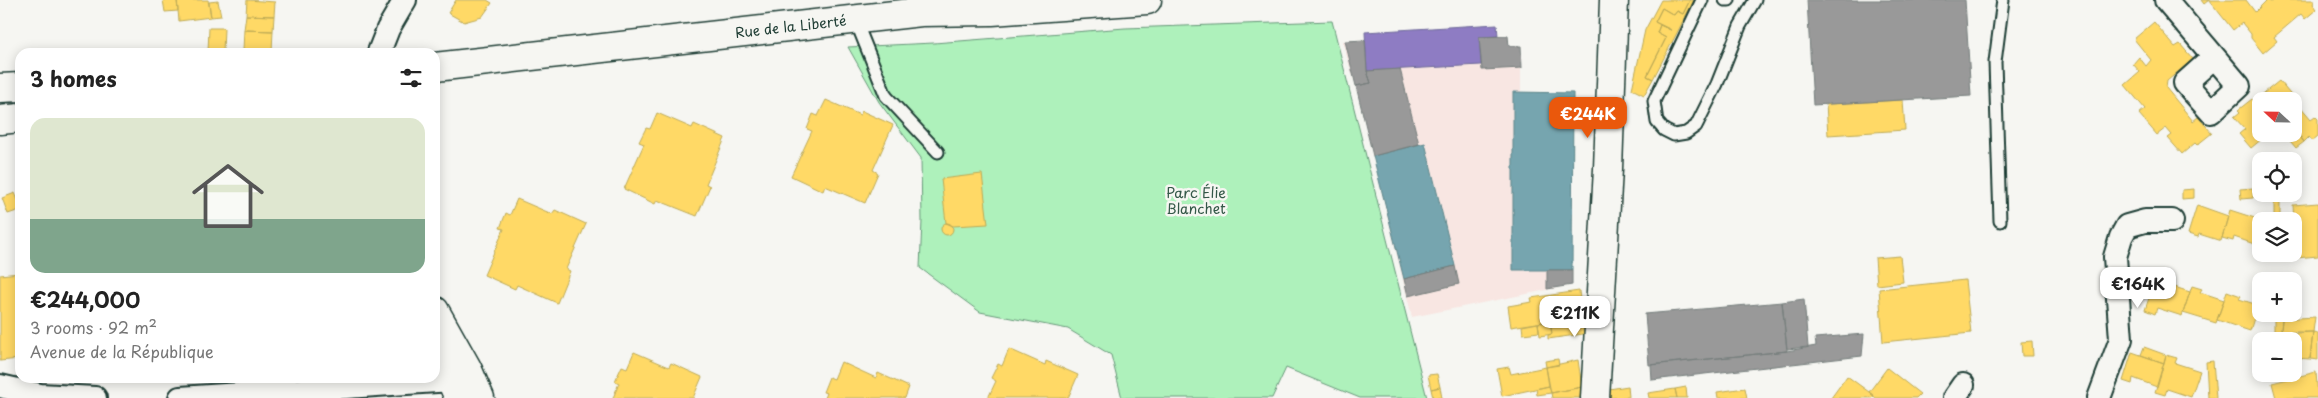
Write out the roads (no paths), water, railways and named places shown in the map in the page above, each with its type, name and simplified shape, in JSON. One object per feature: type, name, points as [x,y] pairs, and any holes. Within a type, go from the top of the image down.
[{"type":"street","points":[[381,48],[388,29],[406,0]]},
{"type":"street","name":"Rue de la Liberté","points":[[440,66],[855,19],[920,6],[992,11],[1094,1],[1147,0]]},
{"type":"street","points":[[1595,398],[1608,169],[1614,0]]},
{"type":"street","points":[[2166,0],[2214,57]]},
{"type":"street","points":[[0,88],[15,87]]},
{"type":"street","points":[[0,120],[15,118]]},
{"type":"street","points":[[2099,398],[2121,339],[2115,257],[2121,237],[2127,226],[2145,221],[2172,221]]},
{"type":"street","points":[[440,326],[459,382]]},
{"type":"street","points":[[440,352],[459,382],[480,398]]},
{"type":"street","points":[[180,398],[459,382]]},
{"type":"street","points":[[0,386],[40,395],[95,398]]},
{"type":"lane","points":[[1702,0],[1654,101],[1657,122],[1674,135],[1686,133],[1696,126],[1718,84],[1740,26],[1755,0]]},
{"type":"lane","points":[[2000,222],[1995,62],[2003,0]]},
{"type":"lane","points":[[855,19],[886,96],[938,152]]},
{"type":"park label","name":"Parc Élie Blanchet","points":[[1196,202]]}]
